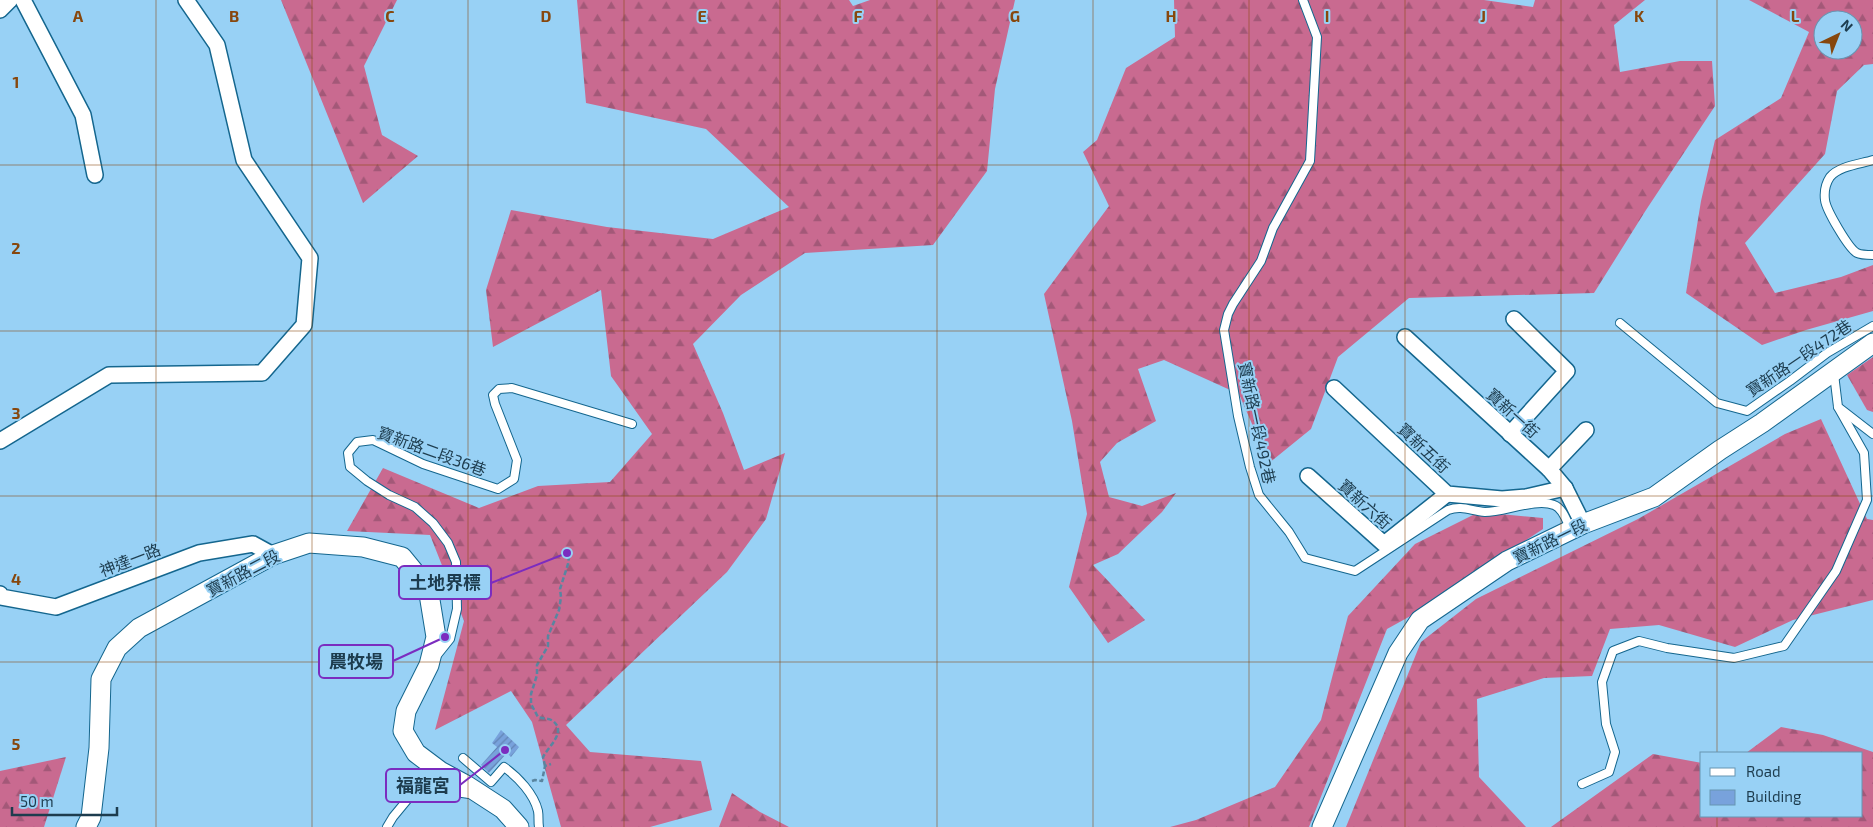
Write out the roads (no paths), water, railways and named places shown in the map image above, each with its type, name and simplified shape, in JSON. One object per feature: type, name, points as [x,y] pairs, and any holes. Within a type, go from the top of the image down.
[{"type":"street","points":[[0,10],[10,0]]},
{"type":"street","points":[[23,0],[83,115],[96,175]]},
{"type":"street","points":[[0,441],[110,375],[262,374],[304,324],[310,258],[244,160],[218,45],[186,0]]},
{"type":"street","points":[[1510,434],[1567,371],[1514,319]]},
{"type":"street","name":"寶新一街","points":[[1405,337],[1549,469],[1565,488],[1577,527]]},
{"type":"street","name":"寶新路一段","points":[[1322,827],[1398,653],[1420,620],[1507,561],[1577,527],[1654,497],[1762,423],[1873,343]]},
{"type":"street","name":"寶新五街","points":[[1334,388],[1447,494],[1502,498],[1526,497],[1565,488]]},
{"type":"street","points":[[1549,469],[1586,430]]},
{"type":"street","name":"寶新六街","points":[[1308,476],[1384,544],[1447,494]]},
{"type":"street","name":"寶新路二段","points":[[86,827],[91,817],[99,748],[101,679],[117,648],[139,628],[273,555],[310,543],[363,547],[402,557],[420,579],[429,594],[436,637],[429,665],[406,711],[403,731],[416,753],[440,771],[503,809],[520,827]]},
{"type":"street","name":"神達一路","points":[[0,594],[1,597],[56,607],[199,553],[253,544],[273,555]]},
{"type":"lane","name":"寶新路一段492巷","points":[[1303,0],[1317,37],[1310,161],[1273,228],[1261,261],[1231,309],[1224,330],[1238,416],[1250,467],[1259,495],[1289,532],[1305,558],[1355,572],[1448,510],[1455,508],[1464,507],[1485,512],[1534,504],[1554,505],[1577,527]]},
{"type":"lane","points":[[1873,160],[1836,171],[1829,178],[1825,194],[1828,209],[1849,244],[1857,253],[1873,255]]},
{"type":"lane","name":"寶新路一段472巷","points":[[1620,323],[1717,403],[1747,411],[1827,353],[1873,326]]},
{"type":"lane","points":[[1582,784],[1609,772],[1615,752],[1606,724],[1602,682],[1614,651],[1639,641],[1667,648],[1734,658],[1784,646],[1836,571],[1867,500],[1864,452],[1838,407],[1833,372]]},
{"type":"lane","name":"寶新路二段36巷","points":[[429,665],[450,639],[457,609],[456,562],[448,543],[433,523],[415,507],[389,495],[350,467],[348,454],[357,442],[372,440],[424,464],[498,489],[514,479],[516,460],[495,404],[493,395],[499,389],[512,388],[632,424]]},
{"type":"lane","points":[[1838,407],[1873,434]]},
{"type":"lane","points":[[463,758],[492,782],[504,767],[521,782],[538,811],[539,827]]},
{"type":"lane","points":[[387,827],[412,794],[442,790],[484,796]]},
{"type":"place","name":"土地界標","points":[[567,553]]},
{"type":"place","name":"農牧場","points":[[445,637]]},
{"type":"place","name":"福龍宮","points":[[505,750]]}]
